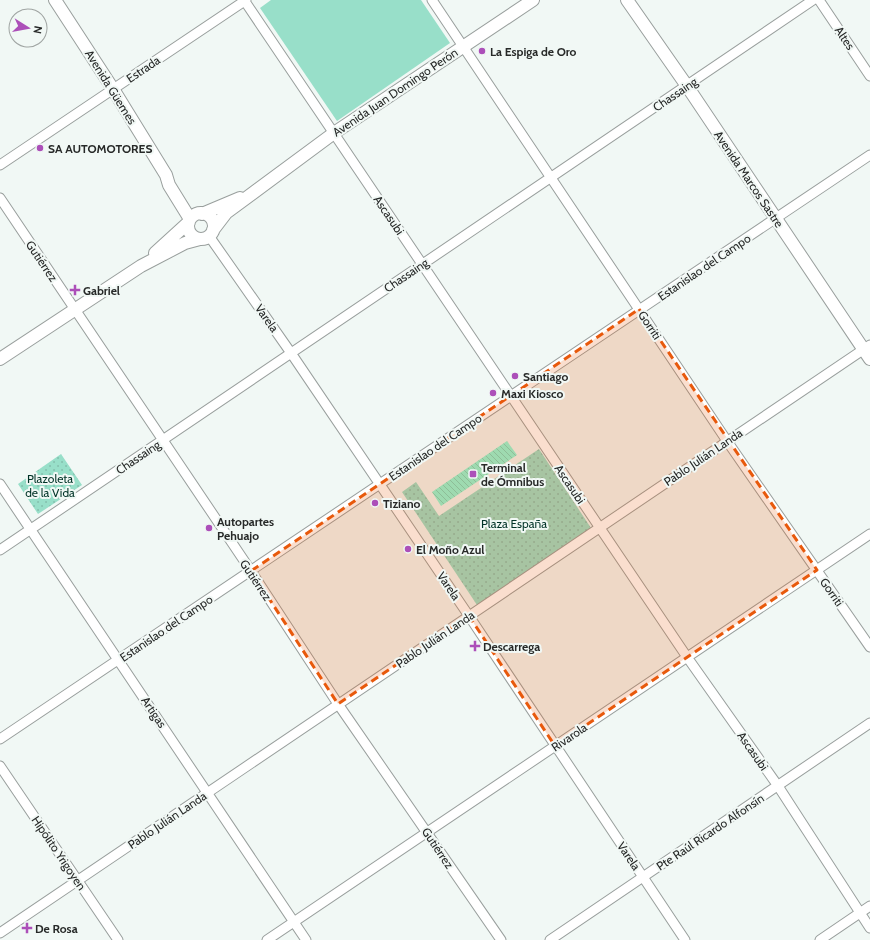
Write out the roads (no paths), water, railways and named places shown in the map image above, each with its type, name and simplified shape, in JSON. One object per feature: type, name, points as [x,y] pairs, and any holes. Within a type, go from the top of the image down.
[{"type":"main road","name":"Avenida Güemes","points":[[55,0],[113,89],[166,175],[169,185],[195,217]]},
{"type":"main road","name":"Avenida Juan Domingo Perón","points":[[0,359],[141,266],[185,243],[207,235],[226,213],[334,133],[533,0]]},
{"type":"main road","name":"Avenida Marcos Sastre","points":[[627,0],[687,86],[776,219],[866,347],[870,360]]},
{"type":"main road","name":"Avenida Juan Domingo Perón","points":[[141,266],[195,217],[259,188]]},
{"type":"main road","points":[[195,217],[211,219],[207,235],[192,236],[189,232],[195,217]]},
{"type":"street","name":"Estrada","points":[[0,165],[245,0]]},
{"type":"street","name":"Ascasubi","points":[[245,0],[599,528],[687,657],[778,786],[870,928]]},
{"type":"street","name":"Gorriti","points":[[432,0],[464,45],[727,441],[870,647]]},
{"type":"street","name":"Chassaing","points":[[0,550],[813,0]]},
{"type":"street","name":"Altes","points":[[819,0],[870,76]]},
{"type":"street","name":"Estanislao del Campo","points":[[0,739],[870,155]]},
{"type":"street","name":"Gutiérrez","points":[[0,198],[162,441],[251,571],[338,704],[501,940]]},
{"type":"street","name":"Varela","points":[[207,235],[291,353],[380,484],[685,940]]},
{"type":"street","name":"Pablo Julián Landa","points":[[0,933],[866,347]]},
{"type":"street","name":"Artigas","points":[[0,484],[306,940]]},
{"type":"street","name":"Rivarola","points":[[267,940],[870,534]]},
{"type":"street","name":"Pte Raúl Ricardo Alfonsín","points":[[550,940],[870,724]]},
{"type":"street","name":"Hipólito Yrigoyen","points":[[0,766],[118,940]]},
{"type":"street","points":[[820,940],[870,906]]},
{"type":"place","name":"La Espiga de Oro","points":[[482,51]]},
{"type":"place","name":"SA AUTOMOTORES","points":[[40,148]]},
{"type":"place","name":"Gabriel","points":[[75,290]]},
{"type":"place","name":"Santiago","points":[[515,376]]},
{"type":"place","name":"Maxi Kiosco","points":[[493,393]]},
{"type":"place","name":"Terminal de Ómnibus","points":[[473,474]]},
{"type":"place","name":"Tiziano","points":[[375,503]]},
{"type":"place","name":"Autopartes Pehuajo","points":[[209,528]]},
{"type":"place","name":"El Moño Azul","points":[[408,549]]},
{"type":"place","name":"Descarrega","points":[[475,646]]},
{"type":"place","name":"De Rosa","points":[[27,928]]},
{"type":"park label","name":"Plazoleta de la Vida","points":[[50,485]]},
{"type":"park label","name":"Plaza España","points":[[514,523]]}]
